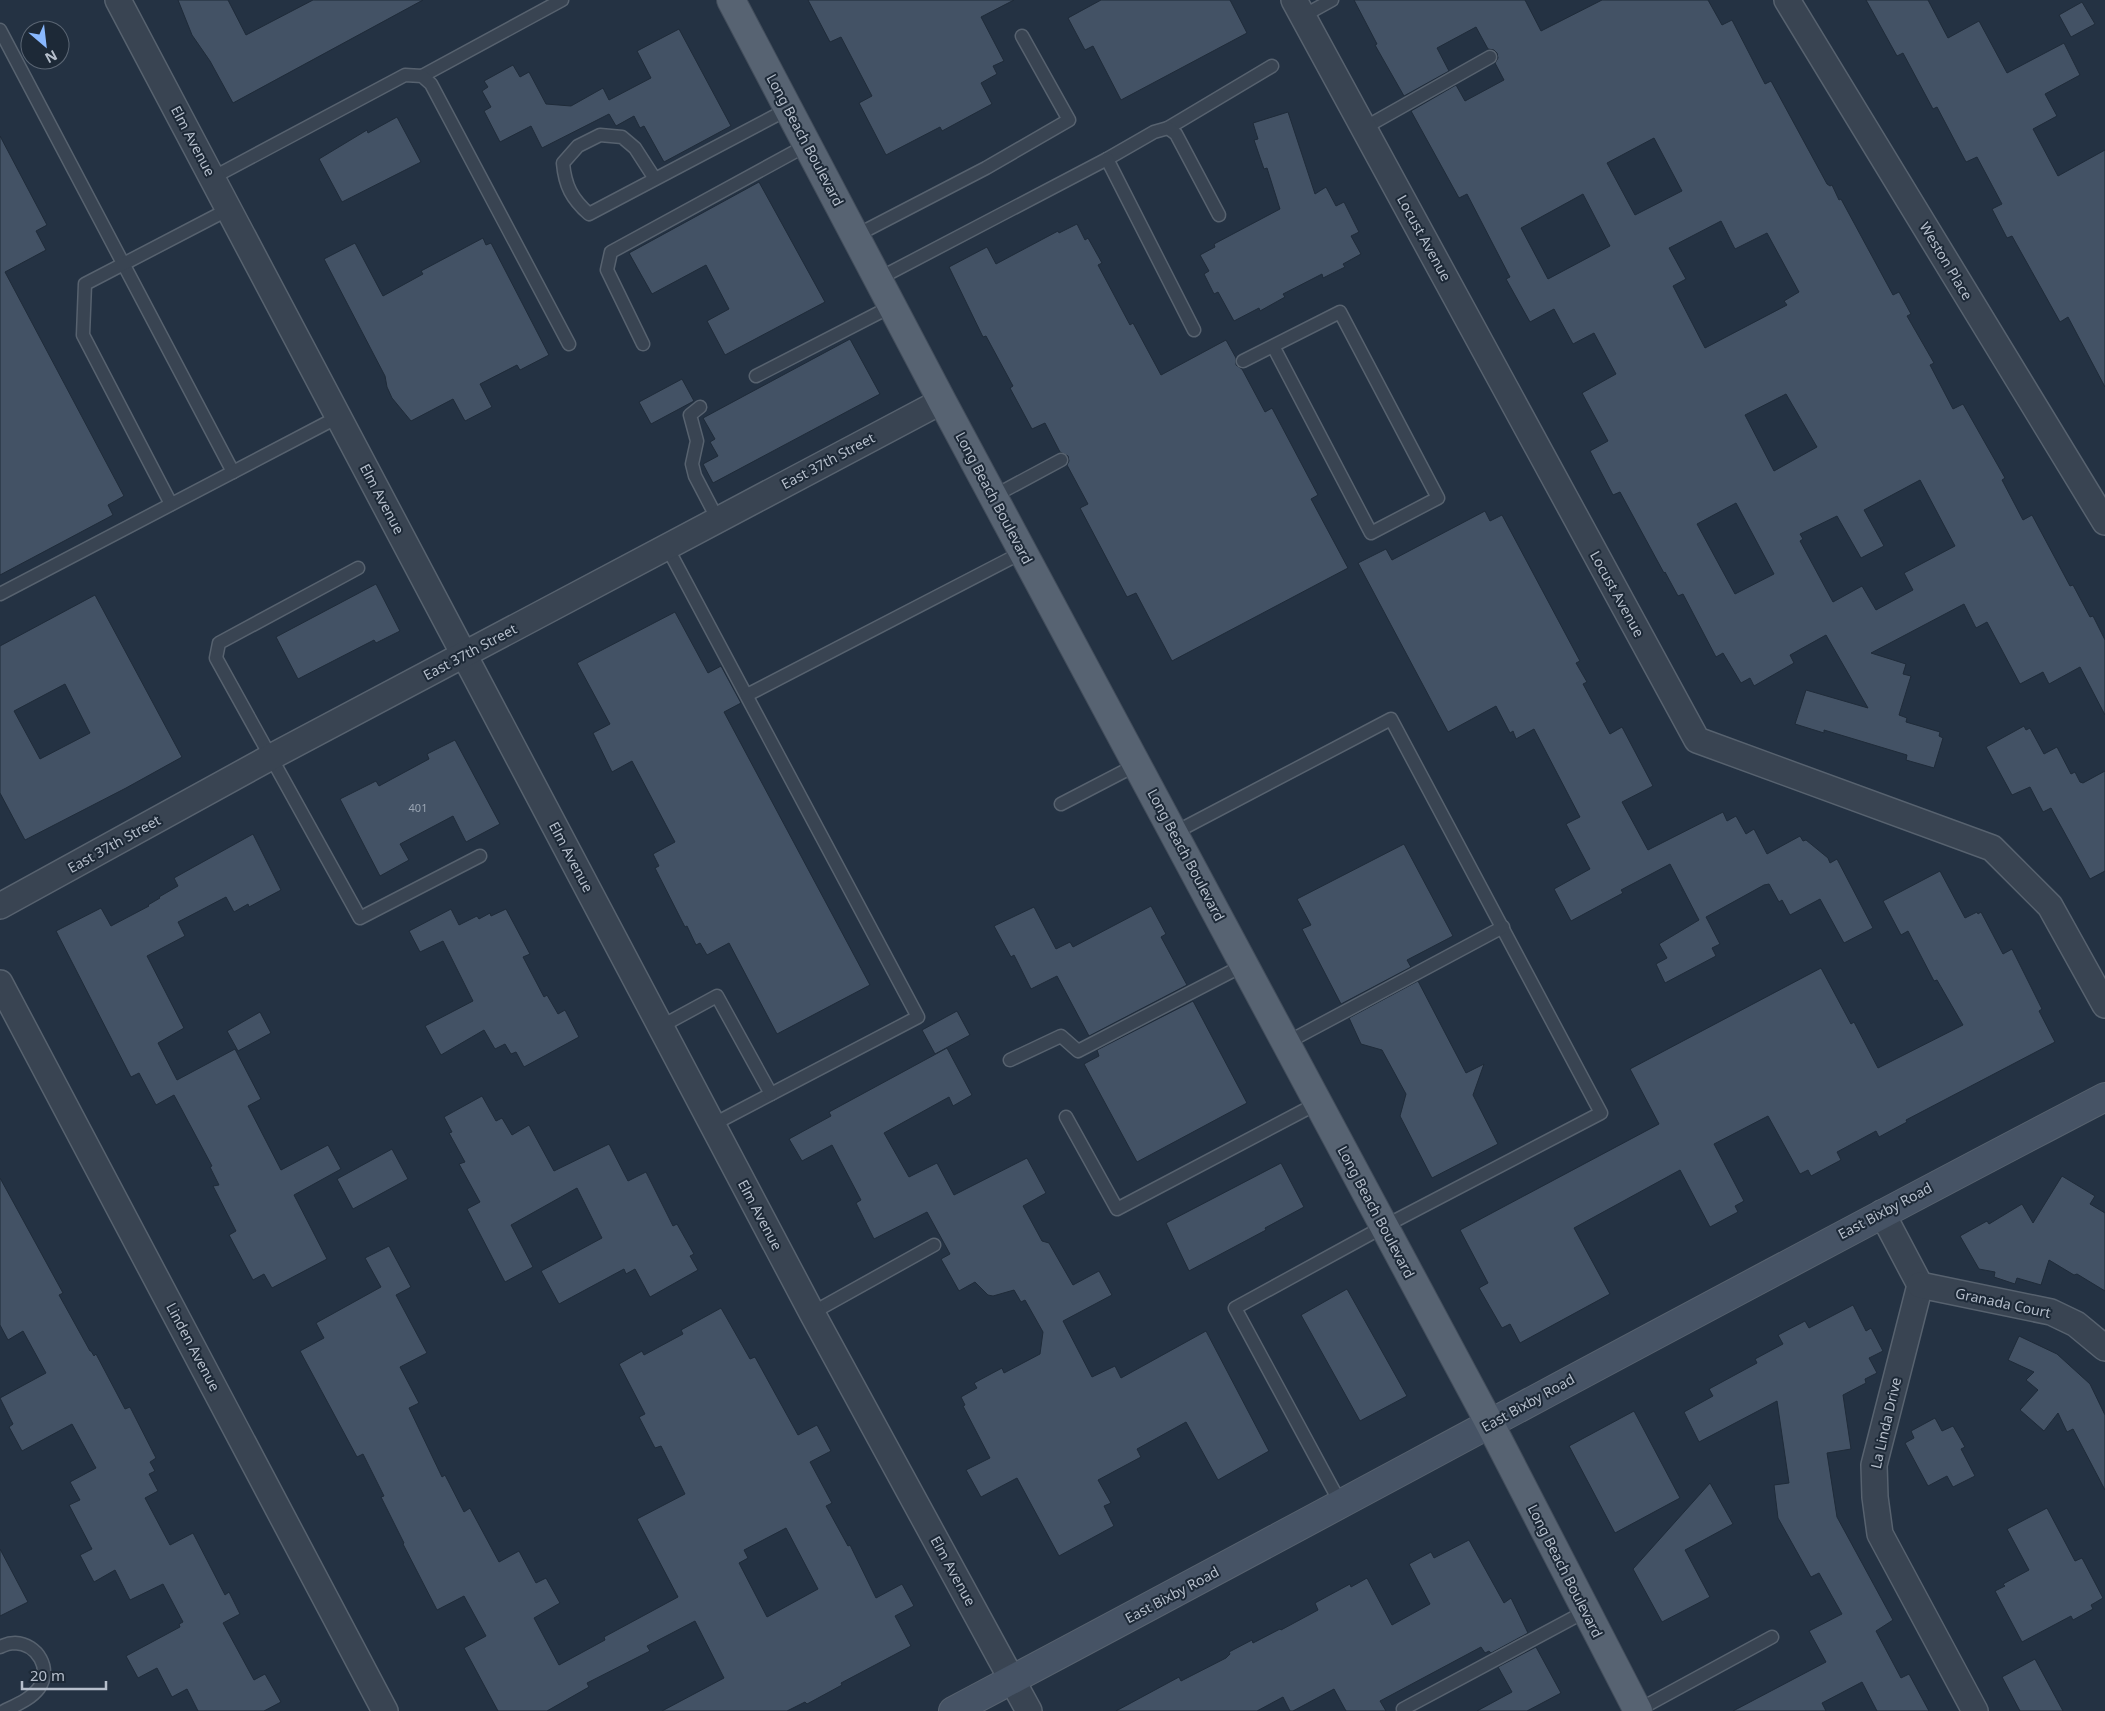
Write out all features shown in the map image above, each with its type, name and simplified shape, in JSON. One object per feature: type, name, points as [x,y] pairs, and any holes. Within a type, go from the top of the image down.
[{"type":"main road","name":"Long Beach Boulevard","points":[[730,0],[1383,1227],[1490,1424],[1638,1711]]},
{"type":"street","name":"Elm Avenue","points":[[118,0],[812,1313],[1029,1711]]},
{"type":"street","name":"Weston Place","points":[[1788,0],[2105,522]]},
{"type":"street","name":"Locust Avenue","points":[[1298,8],[1697,740],[1992,848],[2050,906],[2105,1006]]},
{"type":"street","name":"East 37th Street","points":[[3,897],[464,655],[942,400]]},
{"type":"street","name":"Linden Avenue","points":[[0,983],[385,1711]]},
{"type":"street","name":"East Bixby Road","points":[[953,1711],[1490,1424],[1624,1350],[2105,1096]]},
{"type":"street","points":[[1882,1213],[1920,1285]]},
{"type":"street","name":"Granada Court","points":[[1920,1285],[2051,1312],[2076,1324],[2105,1348]]},
{"type":"street","name":"La Linda Drive","points":[[1920,1285],[1874,1465],[1875,1498],[1880,1534],[1975,1711]]},
{"type":"lane","points":[[212,178],[405,75],[422,76],[562,0]]},
{"type":"lane","points":[[1298,8],[1332,0]]},
{"type":"lane","points":[[0,30],[233,472]]},
{"type":"lane","points":[[855,236],[986,168],[1069,120],[1022,36]]},
{"type":"lane","points":[[1364,128],[1490,57]]},
{"type":"lane","points":[[878,279],[1154,132],[1168,128],[1272,66]]},
{"type":"lane","points":[[422,76],[431,84],[569,344]]},
{"type":"lane","points":[[654,179],[635,148],[622,136],[600,136],[578,146],[563,163],[564,181],[579,204],[589,214],[788,109]]},
{"type":"lane","points":[[1168,128],[1176,134],[1220,215]]},
{"type":"lane","points":[[643,344],[607,270],[611,252],[807,145]]},
{"type":"lane","points":[[1107,158],[1194,330]]},
{"type":"lane","points":[[171,504],[82,335],[85,284],[229,209]]},
{"type":"lane","points":[[756,376],[892,306]]},
{"type":"lane","points":[[1243,362],[1273,346],[1340,312],[1438,498],[1371,533],[1273,346]]},
{"type":"lane","points":[[700,407],[690,415],[697,441],[692,464],[695,476],[718,520]]},
{"type":"lane","points":[[0,594],[338,417]]},
{"type":"lane","points":[[994,496],[1061,460]]},
{"type":"lane","points":[[668,547],[918,1017],[712,1125]]},
{"type":"lane","points":[[747,695],[1023,552]]},
{"type":"lane","points":[[358,568],[220,643],[216,658],[360,918],[480,856]]},
{"type":"lane","points":[[1174,833],[1391,720],[1601,1113],[1383,1227],[1235,1308],[1341,1504]]},
{"type":"lane","points":[[1061,804],[1138,764]]},
{"type":"lane","points":[[1286,1043],[1503,927]]},
{"type":"lane","points":[[1010,1060],[1061,1036],[1078,1051],[1244,965]]},
{"type":"lane","points":[[660,1027],[717,996],[771,1094]]},
{"type":"lane","points":[[1066,1117],[1116,1208],[1318,1103]]},
{"type":"lane","points":[[812,1313],[934,1245]]},
{"type":"lane","points":[[1403,1709],[1586,1611]]},
{"type":"lane","points":[[1638,1711],[1772,1637]]},
{"type":"lane","points":[[0,1647],[16,1643],[31,1648],[42,1658],[45,1674],[40,1687],[30,1697],[4,1711]]},
{"type":"building","points":[[178,0],[228,0],[246,35],[313,0],[423,0],[233,103],[210,61],[192,35]]},
{"type":"building","points":[[808,0],[1014,0],[981,17],[1004,61],[993,66],[997,74],[981,83],[992,104],[942,131],[940,127],[886,155],[859,103],[872,96],[841,37],[830,42]]},
{"type":"building","points":[[1101,0],[1230,0],[1247,33],[1121,100],[1093,46],[1085,50],[1068,18]]},
{"type":"building","points":[[1354,0],[1525,0],[1541,31],[1602,0],[1708,0],[1722,25],[1732,20],[1765,84],[1771,81],[1827,184],[1832,185],[1839,200],[1841,199],[1893,295],[1899,292],[1911,314],[1907,316],[1934,363],[1930,365],[1953,409],[1963,404],[2005,478],[2002,480],[2023,520],[2032,515],[2070,586],[2073,585],[2090,617],[2093,616],[2105,640],[2105,715],[2080,667],[2049,684],[2043,672],[2020,684],[1987,622],[1976,628],[1964,604],[1871,653],[1906,664],[1903,674],[1911,676],[1899,715],[1907,718],[1906,722],[1940,732],[1939,736],[1943,738],[1934,768],[1906,760],[1907,755],[1824,730],[1824,733],[1795,724],[1806,690],[1868,708],[1826,635],[1790,655],[1794,663],[1754,686],[1750,678],[1741,683],[1723,653],[1716,657],[1683,594],[1678,596],[1620,492],[1613,495],[1590,451],[1608,441],[1582,393],[1616,374],[1594,333],[1573,344],[1554,309],[1530,322],[1506,279],[1510,277],[1467,194],[1459,198],[1411,111],[1456,85],[1465,101],[1504,80],[1495,63],[1498,58],[1497,53],[1494,50],[1488,49],[1476,27],[1437,48],[1449,71],[1404,96],[1375,45],[1377,44]],"holes":[[[1654,138],[1682,191],[1635,215],[1607,163]],[[1583,194],[1610,246],[1548,279],[1521,228]],[[1721,221],[1735,249],[1767,233],[1799,292],[1784,301],[1787,305],[1705,348],[1673,286],[1686,279],[1669,248]],[[1786,394],[1817,447],[1774,471],[1745,415]],[[1920,480],[1955,546],[1904,573],[1913,590],[1876,610],[1862,586],[1833,602],[1800,541],[1803,539],[1800,534],[1837,516],[1861,558],[1884,546],[1864,510]],[[1736,503],[1774,574],[1735,594],[1697,524]]]},
{"type":"building","points":[[1866,0],[1928,0],[1948,38],[1979,21],[2007,73],[2064,43],[2080,75],[2045,94],[2057,116],[2033,129],[2058,176],[2105,150],[2105,387],[2068,317],[2060,322],[2012,236],[2007,238],[1992,209],[2002,204],[1977,157],[1966,162],[1937,107],[1933,109],[1903,53],[1897,56]]},
{"type":"building","points":[[2082,2],[2095,24],[2071,37],[2059,15]]},
{"type":"building","points":[[679,29],[731,126],[664,162],[644,126],[640,128],[634,116],[616,126],[609,114],[542,148],[531,126],[500,142],[484,111],[491,107],[482,91],[488,87],[484,81],[513,65],[520,77],[529,72],[546,104],[571,106],[603,88],[609,100],[651,78],[637,51]]},
{"type":"building","points":[[1288,112],[1315,194],[1326,187],[1336,206],[1344,202],[1359,232],[1351,236],[1361,254],[1343,264],[1345,267],[1323,278],[1322,274],[1283,294],[1285,297],[1260,311],[1259,308],[1234,321],[1218,292],[1214,294],[1204,274],[1209,271],[1200,255],[1215,247],[1214,244],[1280,209],[1267,168],[1264,169],[1254,140],[1258,139],[1253,123]]},
{"type":"building","points":[[397,117],[421,162],[342,202],[319,159],[367,130],[368,133]]},
{"type":"building","points":[[0,136],[47,225],[36,231],[46,250],[5,272],[124,496],[108,505],[113,515],[0,575]]},
{"type":"building","points":[[759,182],[825,302],[725,355],[707,321],[729,309],[706,265],[652,294],[629,253]]},
{"type":"building","points":[[1077,224],[1085,240],[1088,238],[1102,263],[1098,265],[1130,325],[1133,323],[1161,375],[1226,340],[1236,358],[1236,365],[1242,369],[1265,412],[1272,408],[1318,495],[1311,499],[1348,568],[1172,661],[1136,593],[1127,597],[1080,508],[1088,504],[1067,465],[1069,461],[1068,456],[1060,452],[1045,423],[1032,429],[1010,388],[1013,386],[986,336],[983,337],[949,267],[987,247],[996,264],[1058,231],[1059,233]]},
{"type":"building","points":[[483,238],[486,245],[491,243],[549,355],[520,370],[517,365],[480,384],[492,407],[465,421],[453,399],[411,421],[392,398],[385,376],[324,259],[355,243],[383,296],[423,274],[421,271]]},
{"type":"building","points":[[850,339],[880,394],[713,483],[703,464],[718,456],[710,442],[715,439],[703,418]]},
{"type":"building","points":[[682,379],[694,401],[651,424],[639,402]]},
{"type":"building","points":[[1485,511],[1490,521],[1502,515],[1580,661],[1576,663],[1587,682],[1583,684],[1610,734],[1622,727],[1653,786],[1622,802],[1648,850],[1723,812],[1727,821],[1736,816],[1746,834],[1754,829],[1767,854],[1800,836],[1803,841],[1806,840],[1828,858],[1830,863],[1837,859],[1873,928],[1844,943],[1820,899],[1790,915],[1782,900],[1779,902],[1769,884],[1764,885],[1706,917],[1720,944],[1712,948],[1716,956],[1665,983],[1656,964],[1667,958],[1659,944],[1699,920],[1670,864],[1621,890],[1623,893],[1571,921],[1554,889],[1590,869],[1566,824],[1580,817],[1534,729],[1516,739],[1513,731],[1510,733],[1496,706],[1448,732],[1358,563],[1386,549],[1392,560]]},
{"type":"building","points":[[376,584],[400,631],[376,643],[374,640],[298,679],[276,637]]},
{"type":"building","points":[[95,595],[182,757],[25,840],[0,793],[0,646]],"holes":[[[65,684],[90,733],[40,759],[14,711]]]},
{"type":"building","points":[[675,612],[708,673],[721,666],[741,703],[724,712],[870,985],[777,1034],[729,943],[707,955],[700,943],[696,945],[655,868],[659,866],[653,854],[675,842],[632,761],[612,772],[593,733],[610,724],[577,663]]},
{"type":"building","points":[[2024,726],[2026,730],[2030,728],[2044,754],[2057,747],[2071,774],[2075,772],[2080,782],[2083,783],[2105,771],[2105,871],[2090,879],[2051,808],[2043,812],[2030,787],[2012,795],[1986,747]]},
{"type":"building","points":[[455,740],[500,824],[466,842],[453,816],[400,844],[409,860],[380,876],[340,799],[376,781],[379,786],[429,759],[427,754]]},
{"type":"building","points":[[253,834],[281,890],[249,907],[248,904],[234,912],[226,897],[178,922],[185,936],[147,956],[184,1028],[158,1043],[177,1080],[235,1049],[261,1099],[248,1106],[281,1170],[328,1145],[341,1169],[294,1195],[327,1259],[272,1288],[264,1274],[253,1280],[229,1235],[236,1231],[213,1186],[219,1185],[210,1167],[212,1166],[174,1095],[156,1105],[139,1073],[131,1077],[56,931],[101,908],[111,926],[149,906],[159,897],[178,886],[174,878]]},
{"type":"building","points":[[1404,844],[1453,936],[1407,960],[1411,967],[1341,1004],[1302,929],[1311,925],[1297,899]]},
{"type":"building","points":[[1940,871],[1965,918],[1981,912],[2003,954],[2012,949],[2042,1009],[2039,1011],[2055,1042],[1906,1120],[1907,1122],[1879,1137],[1876,1131],[1837,1152],[1841,1160],[1811,1176],[1808,1170],[1800,1174],[1768,1116],[1714,1144],[1744,1201],[1735,1206],[1738,1212],[1710,1227],[1680,1170],[1574,1228],[1610,1294],[1520,1343],[1510,1324],[1502,1328],[1479,1288],[1488,1283],[1460,1230],[1659,1124],[1630,1069],[1821,968],[1851,1024],[1854,1022],[1878,1068],[1963,1025],[1937,980],[1934,981],[1908,931],[1901,935],[1883,901]]},
{"type":"building","points":[[1151,906],[1166,934],[1161,937],[1187,985],[1089,1036],[1057,976],[1031,989],[1014,955],[1011,957],[994,926],[1034,907],[1056,949],[1070,942],[1073,947]]},
{"type":"building","points":[[451,909],[459,925],[477,916],[479,919],[490,913],[491,916],[506,909],[530,954],[523,957],[544,997],[547,995],[558,1014],[565,1010],[579,1037],[524,1067],[516,1052],[511,1054],[505,1044],[495,1049],[484,1030],[441,1055],[425,1026],[473,1001],[443,941],[420,952],[409,931]]},
{"type":"building","points":[[1418,981],[1466,1073],[1484,1064],[1473,1095],[1498,1144],[1432,1178],[1400,1116],[1406,1094],[1382,1050],[1361,1044],[1349,1018]]},
{"type":"building","points":[[1193,1001],[1247,1103],[1137,1162],[1084,1064],[1099,1056],[1097,1050]]},
{"type":"building","points":[[957,1011],[970,1035],[935,1054],[922,1030]]},
{"type":"building","points":[[260,1012],[271,1033],[238,1051],[227,1031]]},
{"type":"building","points":[[947,1048],[972,1095],[953,1106],[949,1097],[884,1133],[909,1177],[937,1163],[954,1195],[1027,1158],[1046,1193],[1023,1206],[1042,1241],[1049,1243],[1073,1285],[1099,1271],[1112,1295],[1063,1321],[1092,1377],[1115,1366],[1121,1378],[1206,1331],[1269,1451],[1218,1480],[1186,1422],[1137,1449],[1141,1457],[1098,1480],[1111,1503],[1104,1506],[1114,1526],[1059,1556],[1017,1478],[981,1497],[966,1470],[990,1458],[963,1406],[965,1405],[961,1397],[977,1388],[974,1383],[1002,1368],[1004,1373],[1040,1354],[1043,1332],[1025,1300],[1021,1302],[1014,1290],[993,1296],[988,1295],[975,1282],[959,1291],[941,1259],[950,1254],[927,1212],[874,1239],[856,1203],[861,1200],[832,1145],[802,1161],[789,1139],[831,1116],[829,1112]]},
{"type":"building","points":[[482,1096],[496,1121],[502,1118],[512,1135],[529,1125],[554,1171],[609,1144],[628,1181],[646,1172],[673,1226],[677,1224],[694,1254],[690,1256],[698,1270],[650,1297],[635,1269],[626,1274],[624,1269],[559,1304],[541,1271],[602,1238],[577,1188],[511,1225],[533,1267],[505,1282],[467,1209],[480,1202],[459,1164],[465,1162],[449,1133],[452,1132],[444,1117]]},
{"type":"building","points":[[392,1149],[408,1179],[353,1209],[337,1179]]},
{"type":"building","points":[[1281,1163],[1304,1207],[1265,1228],[1266,1230],[1189,1271],[1166,1223]]},
{"type":"building","points":[[2062,1176],[2095,1196],[2090,1204],[2105,1213],[2105,1291],[2049,1260],[2041,1285],[2017,1278],[2015,1284],[1994,1277],[1995,1272],[1979,1269],[1960,1236],[1987,1221],[1989,1224],[2022,1204],[2033,1223]]},
{"type":"building","points":[[0,1178],[63,1293],[59,1295],[90,1351],[94,1356],[96,1354],[125,1409],[130,1407],[156,1458],[150,1462],[155,1471],[149,1474],[158,1491],[145,1498],[170,1545],[193,1533],[225,1595],[229,1592],[240,1614],[223,1623],[254,1680],[265,1674],[281,1702],[264,1711],[198,1711],[187,1689],[172,1697],[157,1668],[138,1678],[126,1656],[180,1627],[179,1624],[183,1622],[163,1584],[130,1600],[115,1570],[94,1582],[80,1555],[92,1549],[69,1505],[80,1500],[70,1482],[96,1468],[72,1424],[22,1451],[9,1427],[13,1424],[0,1398],[46,1373],[23,1331],[8,1340],[0,1325]]},
{"type":"building","points":[[389,1246],[411,1287],[396,1295],[427,1353],[400,1367],[419,1403],[409,1408],[442,1477],[445,1475],[464,1512],[470,1508],[499,1562],[519,1551],[536,1583],[546,1578],[560,1603],[534,1618],[559,1665],[605,1640],[604,1637],[678,1597],[637,1519],[685,1494],[661,1446],[655,1448],[639,1417],[645,1414],[619,1364],[642,1351],[644,1355],[683,1334],[681,1330],[721,1308],[750,1359],[755,1357],[798,1435],[817,1425],[831,1451],[810,1462],[832,1503],[826,1506],[848,1546],[850,1545],[876,1598],[902,1584],[914,1606],[895,1616],[911,1646],[841,1683],[842,1685],[807,1704],[805,1702],[787,1711],[662,1711],[724,1678],[695,1621],[647,1646],[650,1651],[587,1683],[589,1687],[547,1711],[498,1711],[464,1648],[486,1636],[464,1596],[437,1610],[403,1544],[381,1497],[384,1496],[363,1454],[357,1457],[300,1351],[324,1338],[316,1323],[381,1287],[365,1258]],"holes":[[[786,1528],[818,1589],[767,1617],[739,1563],[748,1558],[744,1550]]]},
{"type":"building","points":[[1347,1289],[1407,1396],[1360,1421],[1301,1315]]},
{"type":"building","points":[[1853,1305],[1866,1331],[1871,1328],[1883,1351],[1869,1358],[1877,1373],[1865,1379],[1866,1383],[1843,1395],[1851,1449],[1827,1453],[1837,1517],[1893,1620],[1876,1631],[1901,1678],[1909,1674],[1929,1711],[1877,1711],[1862,1682],[1822,1703],[1826,1711],[1733,1711],[1826,1662],[1809,1631],[1842,1614],[1819,1573],[1811,1577],[1778,1518],[1774,1485],[1789,1483],[1777,1401],[1699,1442],[1684,1412],[1713,1396],[1709,1389],[1757,1363],[1755,1359],[1783,1344],[1778,1335],[1805,1321],[1809,1328]]},
{"type":"building","points":[[2019,1336],[2057,1354],[2090,1384],[2105,1415],[2105,1490],[2073,1429],[2067,1432],[2058,1413],[2044,1431],[2020,1410],[2038,1390],[2026,1380],[2034,1372],[2008,1360]]},
{"type":"building","points":[[1634,1411],[1680,1498],[1615,1533],[1569,1446]]},
{"type":"building","points":[[1935,1418],[1942,1431],[1953,1426],[1965,1447],[1961,1449],[1975,1476],[1953,1487],[1947,1476],[1928,1486],[1905,1443],[1914,1438],[1911,1431]]},
{"type":"building","points":[[1710,1483],[1733,1524],[1685,1550],[1710,1597],[1662,1622],[1633,1569]]},
{"type":"building","points":[[2047,1508],[2075,1561],[2082,1558],[2103,1598],[2091,1605],[2093,1609],[2073,1620],[2071,1616],[2022,1642],[1995,1591],[2005,1586],[2003,1584],[2029,1570],[2007,1529]]},
{"type":"building","points":[[1469,1540],[1504,1603],[1511,1598],[1528,1633],[1491,1653],[1489,1651],[1485,1653],[1481,1647],[1380,1701],[1386,1711],[1346,1711],[1334,1689],[1293,1711],[1290,1711],[1283,1697],[1257,1711],[1116,1711],[1179,1677],[1181,1681],[1226,1658],[1230,1654],[1229,1652],[1252,1640],[1253,1643],[1281,1630],[1318,1610],[1315,1603],[1350,1584],[1351,1587],[1367,1578],[1392,1625],[1430,1604],[1409,1564],[1431,1552],[1434,1558]]},
{"type":"building","points":[[0,1549],[28,1602],[0,1616]]},
{"type":"building","points":[[1536,1647],[1561,1693],[1527,1711],[1477,1711],[1512,1692],[1498,1667]]},
{"type":"building","points":[[2035,1659],[2063,1711],[2020,1711],[2002,1677]]}]
